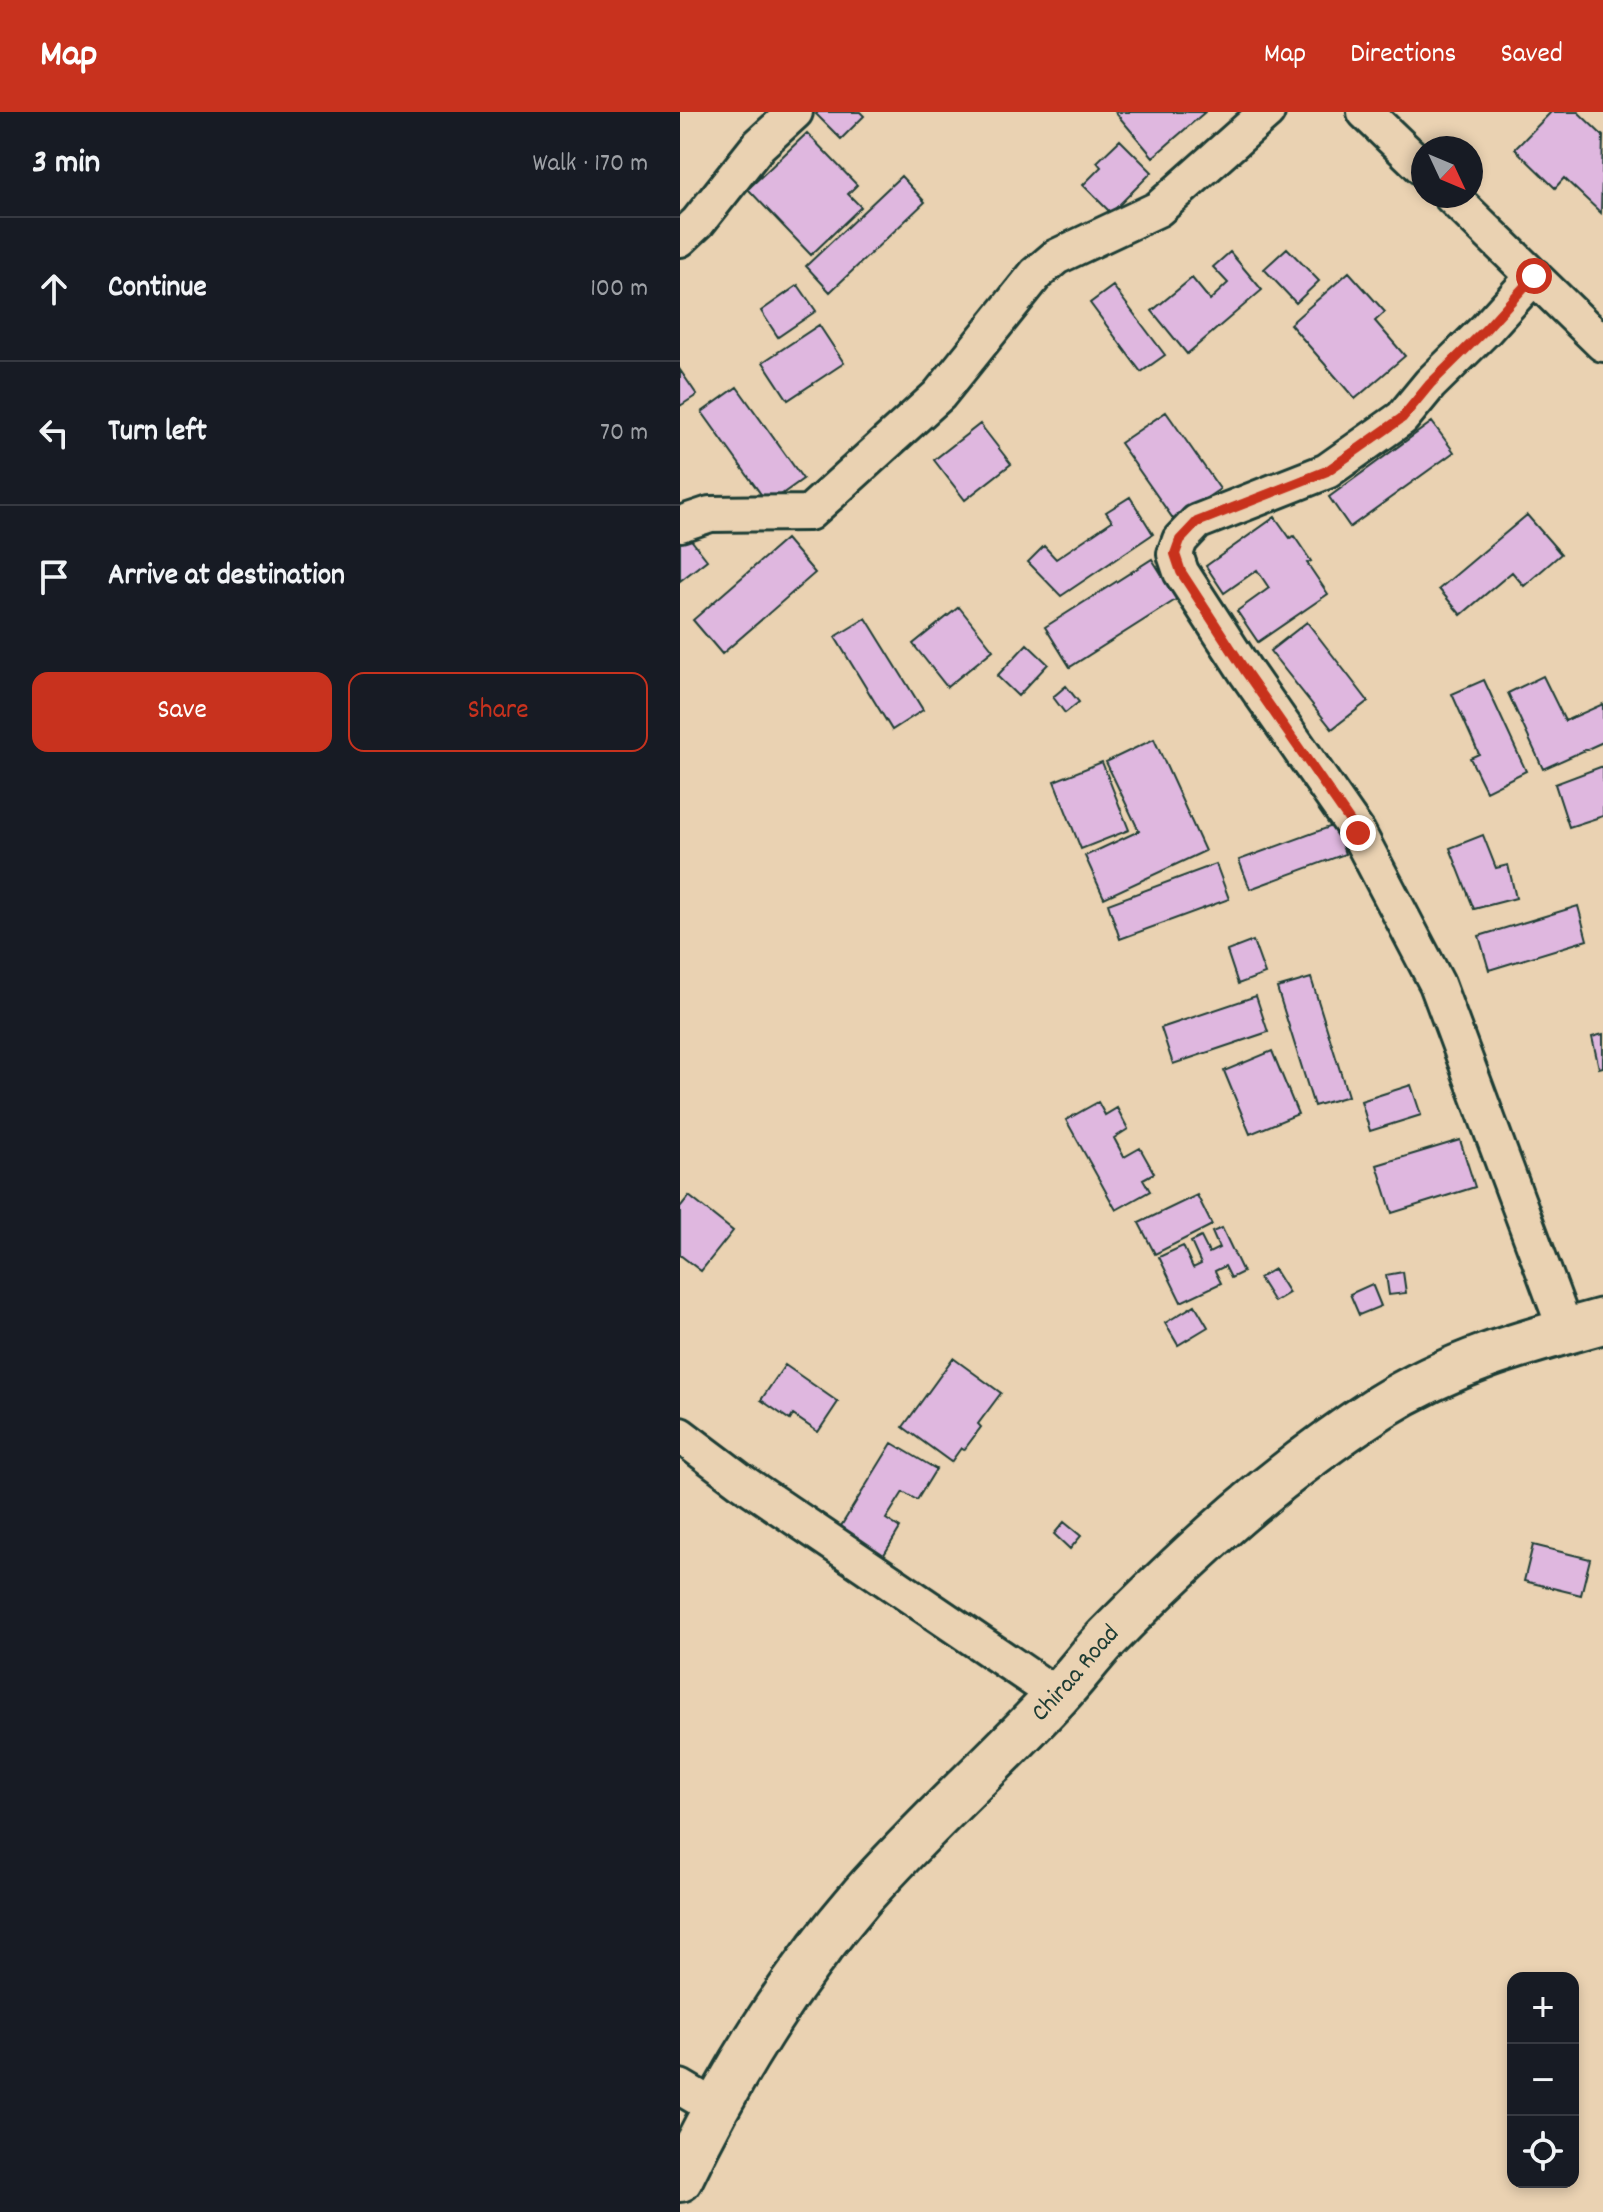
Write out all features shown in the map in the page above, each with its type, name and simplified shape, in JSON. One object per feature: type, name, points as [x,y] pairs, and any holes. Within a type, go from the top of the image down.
[{"type":"highway","name":"Chiraa Road","points":[[680,2179],[697,2097],[767,2020],[864,1894],[1058,1696],[1107,1638],[1232,1518],[1313,1453],[1381,1406],[1445,1371],[1481,1356],[1584,1326]]},
{"type":"street","points":[[680,239],[698,222],[759,145],[795,112]]},
{"type":"street","points":[[680,524],[710,514],[809,513],[939,395],[1036,274],[1056,257],[1158,209],[1267,112]]},
{"type":"street","points":[[1365,112],[1411,156]]},
{"type":"street","points":[[1463,208],[1603,344]]},
{"type":"street","points":[[1534,276],[1430,384],[1402,418],[1327,471],[1197,522],[1180,540],[1175,554],[1181,572],[1222,635],[1358,833],[1437,984],[1584,1326]]},
{"type":"street","points":[[680,1435],[741,1481],[1058,1696]]},
{"type":"building","points":[[860,112],[864,116],[841,139],[816,114]]},
{"type":"building","points":[[1115,112],[1205,112],[1153,157]]},
{"type":"building","points":[[1551,112],[1578,112],[1603,136],[1601,213],[1564,178],[1555,188],[1515,149]]},
{"type":"building","points":[[807,133],[857,185],[848,194],[861,207],[811,255],[748,189]]},
{"type":"building","points":[[1120,140],[1152,172],[1111,213],[1083,185],[1101,167],[1097,162]]},
{"type":"building","points":[[901,176],[925,202],[830,292],[806,266]]},
{"type":"building","points":[[1287,248],[1319,281],[1296,303],[1264,269]]},
{"type":"building","points":[[1230,252],[1262,290],[1187,354],[1152,311],[1192,278],[1210,300],[1228,283],[1213,267]]},
{"type":"building","points":[[1349,272],[1385,312],[1375,321],[1405,356],[1355,399],[1290,324]]},
{"type":"building","points":[[798,285],[816,311],[778,337],[761,311]]},
{"type":"building","points":[[1113,286],[1165,355],[1141,372],[1090,303]]},
{"type":"building","points":[[819,325],[844,363],[788,400],[763,362]]},
{"type":"building","points":[[680,370],[697,395],[680,406]]},
{"type":"building","points":[[737,387],[803,479],[768,504],[702,412]]},
{"type":"building","points":[[1166,412],[1220,489],[1174,520],[1120,443]]},
{"type":"building","points":[[1432,422],[1454,452],[1350,527],[1329,497]]},
{"type":"building","points":[[980,424],[1011,464],[965,500],[934,460]]},
{"type":"building","points":[[1130,497],[1153,534],[1061,596],[1028,562],[1044,546],[1056,559],[1112,521],[1106,512]]},
{"type":"building","points":[[1527,515],[1561,554],[1524,586],[1512,572],[1461,615],[1439,589]]},
{"type":"building","points":[[1275,517],[1290,538],[1294,536],[1311,561],[1307,563],[1328,594],[1258,642],[1237,611],[1269,588],[1257,570],[1224,593],[1206,566]]},
{"type":"building","points":[[685,532],[707,560],[680,581],[680,536]]},
{"type":"building","points":[[786,539],[815,573],[722,654],[693,620]]},
{"type":"building","points":[[1152,559],[1177,599],[1070,667],[1045,627]]},
{"type":"building","points":[[959,607],[993,650],[947,687],[913,644]]},
{"type":"building","points":[[866,618],[923,710],[892,730],[835,637]]},
{"type":"building","points":[[1307,622],[1368,701],[1332,729],[1270,651]]},
{"type":"building","points":[[1027,644],[1048,664],[1018,696],[997,676]]},
{"type":"building","points":[[1543,676],[1565,721],[1603,704],[1603,742],[1543,769],[1508,693]]},
{"type":"building","points":[[1484,680],[1526,771],[1486,791],[1470,758],[1479,754],[1452,694]]},
{"type":"building","points":[[1066,686],[1079,702],[1065,713],[1053,697]]},
{"type":"building","points":[[1154,739],[1205,851],[1104,898],[1085,856],[1139,831],[1106,762]]},
{"type":"building","points":[[1102,762],[1129,830],[1081,849],[1054,781]]},
{"type":"building","points":[[1603,766],[1603,816],[1569,827],[1555,784]]},
{"type":"building","points":[[1335,825],[1345,854],[1250,889],[1239,860]]},
{"type":"building","points":[[1483,835],[1496,868],[1508,865],[1516,898],[1474,909],[1450,848]]},
{"type":"building","points":[[1216,864],[1229,899],[1120,939],[1108,904]]},
{"type":"building","points":[[1578,906],[1587,940],[1489,970],[1479,936]]},
{"type":"building","points":[[1253,941],[1265,974],[1238,984],[1227,951]]},
{"type":"building","points":[[1311,978],[1348,1096],[1314,1106],[1277,988]]},
{"type":"building","points":[[1256,996],[1268,1032],[1173,1064],[1161,1028]]},
{"type":"building","points":[[1603,1034],[1603,1067],[1599,1068],[1592,1037]]},
{"type":"building","points":[[1272,1051],[1298,1114],[1250,1134],[1224,1071]]},
{"type":"building","points":[[1411,1085],[1421,1115],[1370,1131],[1361,1101]]},
{"type":"building","points":[[1098,1102],[1105,1115],[1117,1108],[1128,1129],[1114,1138],[1124,1157],[1140,1148],[1154,1173],[1143,1179],[1150,1191],[1116,1210],[1066,1120]]},
{"type":"building","points":[[1460,1140],[1475,1187],[1392,1213],[1377,1165]]},
{"type":"building","points":[[1197,1195],[1212,1225],[1155,1254],[1139,1223]]},
{"type":"building","points":[[689,1196],[733,1231],[701,1271],[680,1255],[680,1207]]},
{"type":"building","points":[[1222,1228],[1243,1272],[1231,1278],[1225,1266],[1215,1271],[1221,1283],[1181,1302],[1159,1257],[1183,1246],[1193,1268],[1201,1264],[1191,1242],[1201,1237],[1209,1253],[1219,1248],[1212,1232]]},
{"type":"building","points":[[1274,1269],[1289,1293],[1274,1302],[1259,1278]]},
{"type":"building","points":[[1403,1272],[1406,1293],[1389,1295],[1386,1275]]},
{"type":"building","points":[[1372,1284],[1381,1306],[1359,1315],[1350,1294]]},
{"type":"building","points":[[1195,1305],[1208,1327],[1178,1345],[1165,1323]]},
{"type":"building","points":[[953,1358],[1001,1393],[978,1424],[981,1427],[951,1462],[903,1427]]},
{"type":"building","points":[[785,1365],[838,1402],[818,1432],[793,1415],[790,1420],[761,1400]]},
{"type":"building","points":[[892,1443],[936,1469],[917,1500],[903,1492],[886,1519],[900,1528],[882,1558],[838,1531]]},
{"type":"building","points":[[1064,1522],[1081,1536],[1070,1549],[1054,1534]]},
{"type":"building","points":[[1533,1545],[1590,1559],[1581,1595],[1524,1581]]},
{"type":"route","points":[[1358,833],[1246,672],[1181,572],[1175,554],[1180,540],[1197,522],[1327,471],[1402,418],[1430,384],[1534,276]]}]
